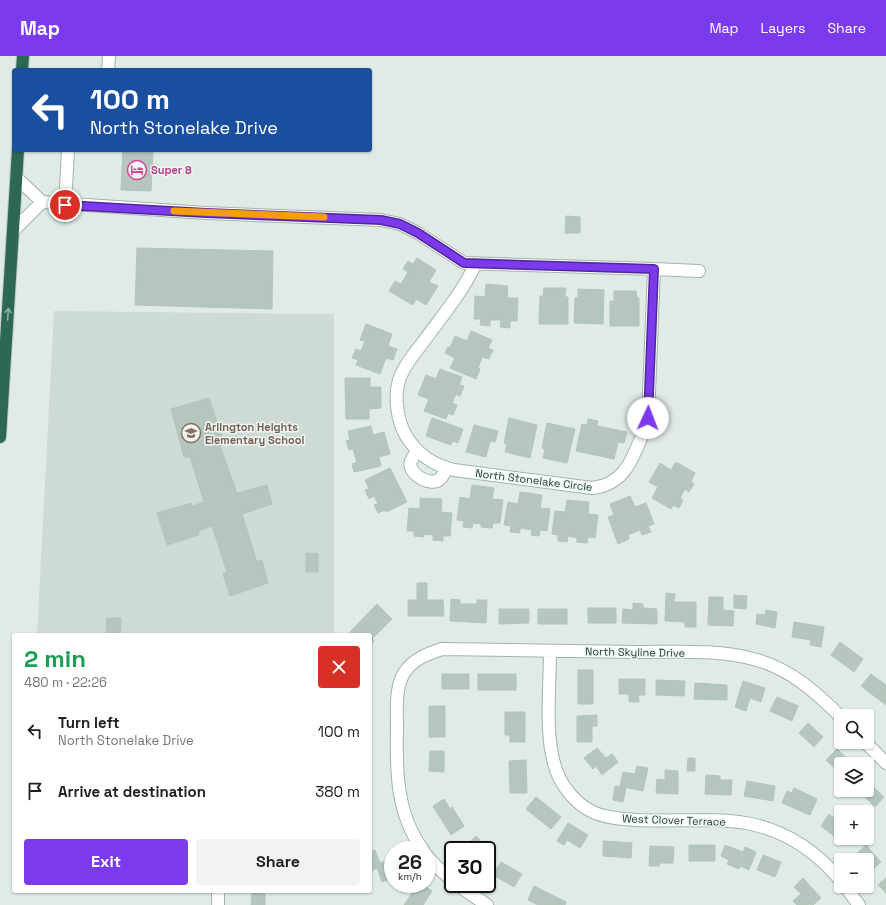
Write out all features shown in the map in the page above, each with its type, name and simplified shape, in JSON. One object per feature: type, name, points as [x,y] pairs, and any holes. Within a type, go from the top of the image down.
[{"type":"highway","points":[[0,437],[18,152]]},
{"type":"street","points":[[108,68],[109,56]]},
{"type":"street","points":[[65,205],[68,152]]},
{"type":"street","points":[[16,177],[42,202],[65,205],[206,213],[381,220],[400,224],[418,233],[464,263],[699,271]]},
{"type":"street","points":[[13,231],[42,202]]},
{"type":"street","name":"North Stonelake Circle","points":[[475,264],[460,292],[409,361],[399,380],[397,400],[398,414],[403,431],[418,452],[430,461],[447,468],[584,487],[601,487],[617,479],[633,458],[641,437],[646,430],[654,269]]},
{"type":"street","points":[[418,452],[411,459],[410,465],[413,472],[426,481],[432,482],[439,480],[447,468]]},
{"type":"street","name":"North Skyline Drive","points":[[418,841],[409,827],[398,787],[396,764],[399,686],[405,672],[413,662],[427,654],[442,649],[690,652],[736,655],[757,660],[793,676],[808,686],[834,710]]},
{"type":"street","name":"West Clover Terrace","points":[[550,651],[550,736],[554,763],[558,775],[573,798],[594,812],[622,819],[736,821],[765,827],[807,847],[820,858],[834,873]]},
{"type":"street","points":[[873,749],[886,763]]},
{"type":"street","points":[[436,866],[444,873]]},
{"type":"street","points":[[218,893],[218,905]]},
{"type":"street","points":[[467,893],[479,903]]},
{"type":"street","points":[[851,893],[860,905]]},
{"type":"shaded area","name":"Arlington Heights Elementary School","points":[[54,311],[334,314],[334,633],[37,633]]},
{"type":"building","name":"Super 8","points":[[123,152],[153,152],[151,191],[121,190]]},
{"type":"building","points":[[566,216],[580,217],[580,233],[565,233]]},
{"type":"building","points":[[137,248],[273,251],[272,309],[135,305]]},
{"type":"building","points":[[417,258],[436,270],[429,282],[438,286],[426,305],[416,299],[413,305],[389,291],[395,281],[401,284],[408,272],[403,269],[408,261],[413,264]]},
{"type":"building","points":[[486,284],[508,286],[507,298],[518,298],[517,321],[510,321],[510,328],[500,327],[501,320],[490,320],[490,326],[480,325],[481,319],[474,319],[475,296],[485,297]]},
{"type":"building","points":[[544,288],[566,288],[565,297],[568,297],[568,324],[539,324],[540,296],[543,296]]},
{"type":"building","points":[[578,289],[604,290],[603,324],[574,323],[575,298],[578,298]]},
{"type":"building","points":[[614,291],[636,291],[637,298],[639,298],[639,326],[610,326],[610,301],[614,301]]},
{"type":"building","points":[[366,324],[392,334],[388,346],[397,349],[393,360],[386,358],[380,374],[356,365],[358,360],[352,358],[356,349],[361,351],[365,341],[360,340]]},
{"type":"building","points":[[471,331],[492,340],[488,348],[493,350],[489,359],[482,357],[478,368],[480,369],[476,379],[450,368],[455,358],[445,353],[448,347],[450,348],[455,336],[467,341]]},
{"type":"building","points":[[440,369],[462,377],[459,385],[464,386],[460,396],[456,394],[452,403],[457,405],[453,415],[448,413],[446,419],[424,411],[429,399],[418,395],[426,375],[436,379]]},
{"type":"building","points":[[345,378],[370,378],[370,387],[381,387],[381,408],[369,409],[369,419],[346,419]]},
{"type":"building","points":[[209,398],[225,445],[220,446],[237,493],[267,485],[272,504],[242,514],[257,562],[262,560],[268,583],[230,596],[223,574],[227,572],[212,526],[198,531],[199,535],[167,545],[157,513],[191,503],[192,506],[204,502],[190,457],[184,457],[171,409]]},
{"type":"building","points":[[432,418],[463,429],[458,443],[452,441],[451,445],[426,436]]},
{"type":"building","points":[[509,418],[537,425],[530,458],[505,452],[507,444],[504,443]]},
{"type":"building","points":[[588,419],[598,421],[597,426],[627,432],[624,443],[618,442],[614,459],[576,451],[582,424],[587,425]]},
{"type":"building","points":[[547,423],[575,429],[567,463],[543,458],[545,449],[542,448]]},
{"type":"building","points":[[474,425],[498,431],[495,442],[490,441],[486,457],[466,452]]},
{"type":"building","points":[[371,426],[373,435],[384,432],[390,454],[379,457],[381,466],[354,472],[352,464],[357,462],[353,449],[349,450],[346,441],[350,440],[348,431]]},
{"type":"building","points":[[676,462],[695,473],[691,482],[694,484],[689,492],[685,489],[680,498],[683,500],[679,508],[673,505],[671,509],[652,498],[658,487],[649,482],[660,463],[671,470]]},
{"type":"building","points":[[390,468],[407,502],[386,512],[385,510],[378,513],[374,505],[378,504],[374,496],[369,499],[365,490],[369,489],[365,480]]},
{"type":"building","points":[[472,485],[494,488],[492,499],[503,500],[500,523],[493,523],[492,528],[481,527],[481,524],[473,523],[472,528],[463,527],[464,521],[457,520],[460,497],[470,499]]},
{"type":"building","points":[[520,492],[542,495],[540,508],[550,509],[547,531],[540,530],[539,536],[531,535],[532,530],[520,528],[520,533],[510,532],[511,526],[504,525],[508,502],[518,504]]},
{"type":"building","points":[[630,496],[635,507],[646,503],[654,524],[648,526],[651,532],[642,535],[640,530],[628,535],[629,539],[618,544],[608,517],[614,515],[610,504]]},
{"type":"building","points":[[420,498],[442,499],[441,512],[452,513],[450,536],[443,536],[443,541],[433,540],[433,535],[424,534],[424,537],[414,536],[414,531],[407,531],[409,508],[420,509]]},
{"type":"building","points":[[567,500],[589,502],[588,514],[598,515],[595,538],[588,537],[587,543],[577,542],[577,538],[568,536],[567,542],[558,541],[558,535],[552,534],[555,511],[565,512]]},
{"type":"building","points":[[306,553],[318,554],[318,572],[306,572]]},
{"type":"building","points":[[417,583],[427,583],[427,600],[443,600],[444,616],[408,616],[408,600],[417,600]]},
{"type":"building","points":[[666,593],[675,594],[674,602],[696,602],[696,627],[685,627],[685,622],[665,621]]},
{"type":"building","points":[[734,595],[747,596],[746,609],[734,608]]},
{"type":"building","points":[[709,597],[723,597],[723,610],[734,611],[733,626],[708,625]]},
{"type":"building","points":[[451,599],[460,600],[460,604],[477,604],[477,600],[487,600],[486,623],[450,621]]},
{"type":"building","points":[[633,603],[643,604],[643,608],[657,609],[657,624],[622,623],[623,609],[633,610]]},
{"type":"building","points":[[377,604],[392,619],[372,639],[372,633],[349,633]]},
{"type":"building","points":[[588,608],[616,608],[616,623],[588,623]]},
{"type":"building","points":[[499,609],[529,609],[529,623],[499,624]]},
{"type":"building","points":[[538,609],[567,609],[567,624],[538,624]]},
{"type":"building","points":[[766,610],[777,612],[775,628],[756,624],[757,614],[765,615]]},
{"type":"building","points":[[107,618],[121,618],[120,633],[106,633]]},
{"type":"building","points":[[794,622],[824,627],[821,647],[810,645],[811,640],[792,637]]},
{"type":"building","points":[[840,642],[863,659],[854,672],[831,655]]},
{"type":"building","points":[[578,670],[593,670],[593,704],[578,704]]},
{"type":"building","points":[[442,674],[469,674],[469,689],[442,689]]},
{"type":"building","points":[[478,674],[516,674],[516,690],[478,690]]},
{"type":"building","points":[[871,674],[886,685],[886,705],[861,686]]},
{"type":"building","points":[[619,679],[645,679],[645,695],[638,695],[639,702],[629,702],[629,694],[619,694]]},
{"type":"building","points":[[656,680],[685,681],[684,696],[656,695]]},
{"type":"building","points":[[743,681],[765,688],[761,702],[750,698],[746,711],[735,707]]},
{"type":"building","points":[[695,683],[727,685],[727,700],[694,699]]},
{"type":"building","points":[[777,697],[798,706],[792,721],[770,711]]},
{"type":"building","points":[[429,706],[445,706],[445,737],[429,737]]},
{"type":"building","points":[[505,712],[525,712],[525,742],[510,742],[510,735],[505,735]]},
{"type":"building","points":[[597,715],[597,726],[592,726],[592,742],[577,742],[577,716]]},
{"type":"building","points":[[808,723],[823,737],[814,747],[799,733]]},
{"type":"building","points":[[597,748],[606,758],[612,754],[618,762],[602,775],[596,766],[593,769],[584,758]]},
{"type":"building","points":[[837,749],[846,757],[834,757],[834,767],[826,760]]},
{"type":"building","points":[[430,751],[444,751],[444,772],[429,771]]},
{"type":"building","points":[[688,758],[695,758],[695,771],[687,771]]},
{"type":"building","points":[[526,760],[527,793],[510,793],[509,761]]},
{"type":"building","points":[[637,766],[648,768],[643,791],[620,786],[623,772],[635,774]]},
{"type":"building","points":[[665,770],[678,771],[678,794],[656,793],[657,779],[665,780]]},
{"type":"building","points":[[706,775],[720,776],[720,780],[732,780],[731,795],[705,794]]},
{"type":"building","points":[[747,781],[775,786],[773,801],[744,796]]},
{"type":"building","points":[[615,786],[626,788],[623,802],[613,800]]},
{"type":"building","points":[[794,788],[817,799],[810,815],[782,803],[787,791],[792,793]]},
{"type":"building","points":[[874,788],[884,797],[875,807],[865,797],[874,797]]},
{"type":"building","points":[[536,797],[561,817],[551,829],[526,809]]},
{"type":"building","points":[[444,799],[450,809],[452,807],[464,826],[451,835],[433,806]]},
{"type":"building","points":[[829,814],[834,818],[834,836],[821,826]]},
{"type":"building","points":[[568,823],[588,835],[580,848],[567,840],[564,845],[557,841]]},
{"type":"building","points":[[476,836],[480,841],[471,841]]},
{"type":"building","points":[[603,841],[632,843],[631,858],[603,856]]},
{"type":"building","points":[[689,845],[715,845],[715,861],[689,861]]},
{"type":"building","points":[[725,845],[743,852],[745,847],[756,852],[749,870],[740,866],[739,869],[727,864],[729,860],[721,856]]},
{"type":"building","points":[[866,845],[873,853],[857,853]]},
{"type":"building","points":[[650,846],[674,847],[673,863],[660,863],[659,866],[649,866]]},
{"type":"building","points":[[375,850],[380,863],[384,861],[384,881],[382,882],[377,868],[372,870],[372,851]]},
{"type":"building","points":[[874,854],[881,862],[874,868]]},
{"type":"building","points":[[763,855],[781,862],[775,877],[757,870]]},
{"type":"building","points":[[501,862],[522,874],[514,887],[496,877],[496,870]]},
{"type":"building","points":[[803,878],[821,898],[813,905],[797,905],[793,901],[801,894],[794,887]]},
{"type":"building","points":[[886,878],[886,893],[878,885]]},
{"type":"building","points":[[534,886],[566,902],[565,905],[538,905],[528,900]]},
{"type":"building","points":[[252,893],[265,893],[265,905],[251,905]]},
{"type":"building","points":[[412,893],[431,893],[423,905],[404,905]]},
{"type":"slow traffic","points":[[174,211],[324,217]]},
{"type":"place","name":"Super 8","points":[[137,170]]},
{"type":"place","name":"Arlington Heights Elementary School","points":[[191,433]]},
{"type":"route","points":[[65,205],[206,213],[381,220],[400,224],[418,233],[454,258],[464,263],[654,269],[648,418]]}]
